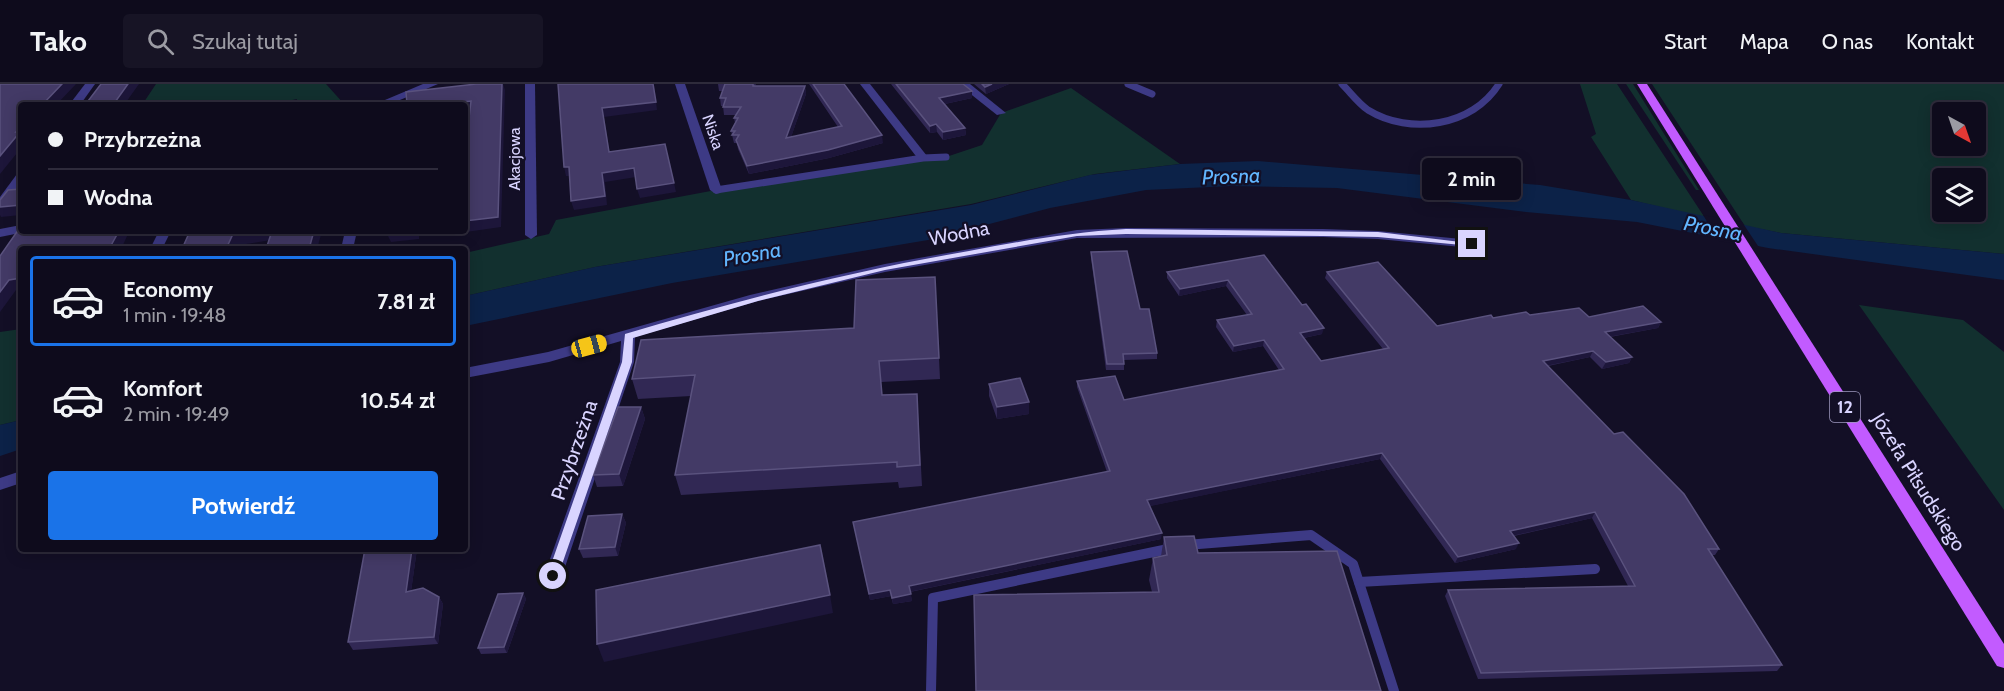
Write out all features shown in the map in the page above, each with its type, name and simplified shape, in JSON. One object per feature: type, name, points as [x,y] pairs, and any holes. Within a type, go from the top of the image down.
[{"type":"main road","name":"Józefa Piłsudskiego","points":[[1642,84],[2004,660]]},
{"type":"street","points":[[76,102],[90,84]]},
{"type":"street","points":[[386,102],[433,84]]},
{"type":"street","name":"Akacjowa","points":[[530,84],[531,235]]},
{"type":"street","name":"Niska","points":[[680,84],[716,190]]},
{"type":"street","points":[[865,84],[923,158]]},
{"type":"street","points":[[963,84],[1001,113]]},
{"type":"street","points":[[0,206],[18,181]]},
{"type":"street","points":[[0,232],[18,229]]},
{"type":"street","name":"Wodna","points":[[468,372],[549,357],[755,298],[885,268],[1077,234],[1126,232],[1323,233],[1378,235],[1472,244]]},
{"type":"street","name":"Przybrzeżna","points":[[553,576],[627,362],[628,336]]},
{"type":"street","points":[[0,484],[18,478]]},
{"type":"lane","points":[[1128,84],[1152,94]]},
{"type":"lane","points":[[1342,84],[1362,105],[1377,115],[1400,122],[1428,124],[1448,122],[1470,112],[1492,97],[1499,84]]},
{"type":"lane","points":[[716,190],[923,158],[946,157]]},
{"type":"lane","points":[[931,691],[933,598],[1190,544],[1311,535],[1353,564],[1394,691]]},
{"type":"lane","points":[[1359,582],[1595,569]]},
{"type":"green space","points":[[156,84],[326,84],[342,102],[296,102],[297,99],[283,102],[144,102]]},
{"type":"green space","points":[[1580,84],[1617,84],[1705,218],[1631,200],[1591,137],[1596,134]]},
{"type":"green space","points":[[1626,84],[1633,84],[1699,190],[1696,190]]},
{"type":"green space","points":[[1652,84],[2004,84],[2004,254],[1781,233],[1745,226]]},
{"type":"green space","points":[[1071,88],[1180,164],[1095,174],[971,204],[595,267],[468,295],[468,252],[549,234],[556,220],[716,190],[946,157],[982,145],[1001,113]]},
{"type":"green space","points":[[1859,305],[1963,320],[2004,352],[2004,510]]},
{"type":"green space","points":[[18,329],[18,421],[0,425],[0,332]]},
{"type":"water","name":"Prosna","points":[[1258,161],[1540,185],[1631,200],[1781,233],[2004,254],[2004,280],[1768,248],[1637,222],[1526,212],[1337,188],[1231,186],[1146,190],[1050,208],[928,240],[672,283],[468,325],[468,295],[595,267],[971,205],[1090,175],[1180,164]]},
{"type":"water","points":[[18,421],[18,450],[0,456],[0,425]]},
{"type":"pier","points":[[1703,215],[1742,222],[1760,249],[1719,241]]},
{"type":"building","points":[[0,84],[62,84],[45,102],[18,102],[18,130],[16,132],[18,134],[0,156]]},
{"type":"building","points":[[101,84],[128,84],[115,102],[87,102]]},
{"type":"building","points":[[476,84],[502,84],[498,217],[468,221],[468,126],[471,101],[407,102],[406,92]]},
{"type":"building","points":[[558,84],[653,84],[656,102],[602,108],[609,152],[665,144],[674,183],[637,189],[634,168],[602,173],[605,196],[571,201],[569,167],[564,167]]},
{"type":"building","points":[[725,84],[805,86],[786,138],[842,126],[813,84],[844,84],[882,135],[828,150],[747,166],[736,140],[739,135],[732,135],[735,131],[731,131],[738,118],[734,118],[741,107],[723,107],[726,98],[720,98]]},
{"type":"building","points":[[896,84],[963,84],[972,91],[939,98],[965,128],[943,132],[936,124],[930,126]]},
{"type":"building","points":[[18,189],[18,205],[0,207],[0,200],[8,190]]},
{"type":"building","points":[[18,230],[18,234],[117,234],[111,246],[18,246],[18,278],[9,280],[0,292],[0,256]]},
{"type":"building","points":[[189,234],[233,234],[227,246],[183,246]]},
{"type":"building","points":[[271,234],[313,234],[310,246],[267,246]]},
{"type":"building","points":[[1127,251],[1140,309],[1149,309],[1157,353],[1123,354],[1124,364],[1107,364],[1091,252]]},
{"type":"building","points":[[1264,255],[1302,305],[1306,304],[1324,328],[1300,333],[1321,361],[1389,348],[1327,272],[1378,262],[1437,326],[1491,315],[1493,318],[1526,312],[1530,315],[1579,308],[1589,317],[1643,306],[1661,322],[1605,332],[1632,357],[1606,362],[1593,351],[1543,361],[1614,434],[1623,432],[1684,494],[1719,549],[1708,549],[1782,665],[1481,673],[1448,590],[1635,586],[1595,512],[1510,531],[1519,543],[1458,557],[1382,453],[1147,500],[1162,533],[909,586],[911,594],[892,598],[890,590],[869,594],[853,522],[1110,471],[1077,381],[1115,376],[1124,400],[1284,369],[1264,340],[1234,346],[1217,320],[1252,314],[1228,280],[1180,289],[1167,272]]},
{"type":"building","points":[[935,277],[939,358],[879,361],[882,395],[917,394],[920,465],[897,467],[897,462],[675,475],[695,375],[632,379],[641,340],[854,328],[856,280]]},
{"type":"building","points":[[1020,378],[1029,402],[997,407],[989,384]]},
{"type":"building","points":[[618,407],[641,407],[619,474],[593,475]]},
{"type":"building","points":[[622,514],[615,547],[579,549],[588,516]]},
{"type":"building","points":[[1194,536],[1198,553],[1337,551],[1381,691],[976,691],[974,595],[1159,592],[1153,558],[1167,555],[1164,537]]},
{"type":"building","points":[[820,545],[830,595],[597,644],[596,590]]},
{"type":"building","points":[[364,552],[412,552],[406,592],[423,588],[439,597],[434,637],[348,642]]},
{"type":"building","points":[[523,593],[504,647],[478,648],[498,594]]},
{"type":"route","points":[[553,576],[627,362],[628,336],[755,298],[885,268],[1077,234],[1126,232],[1323,233],[1378,235],[1472,244]]}]
